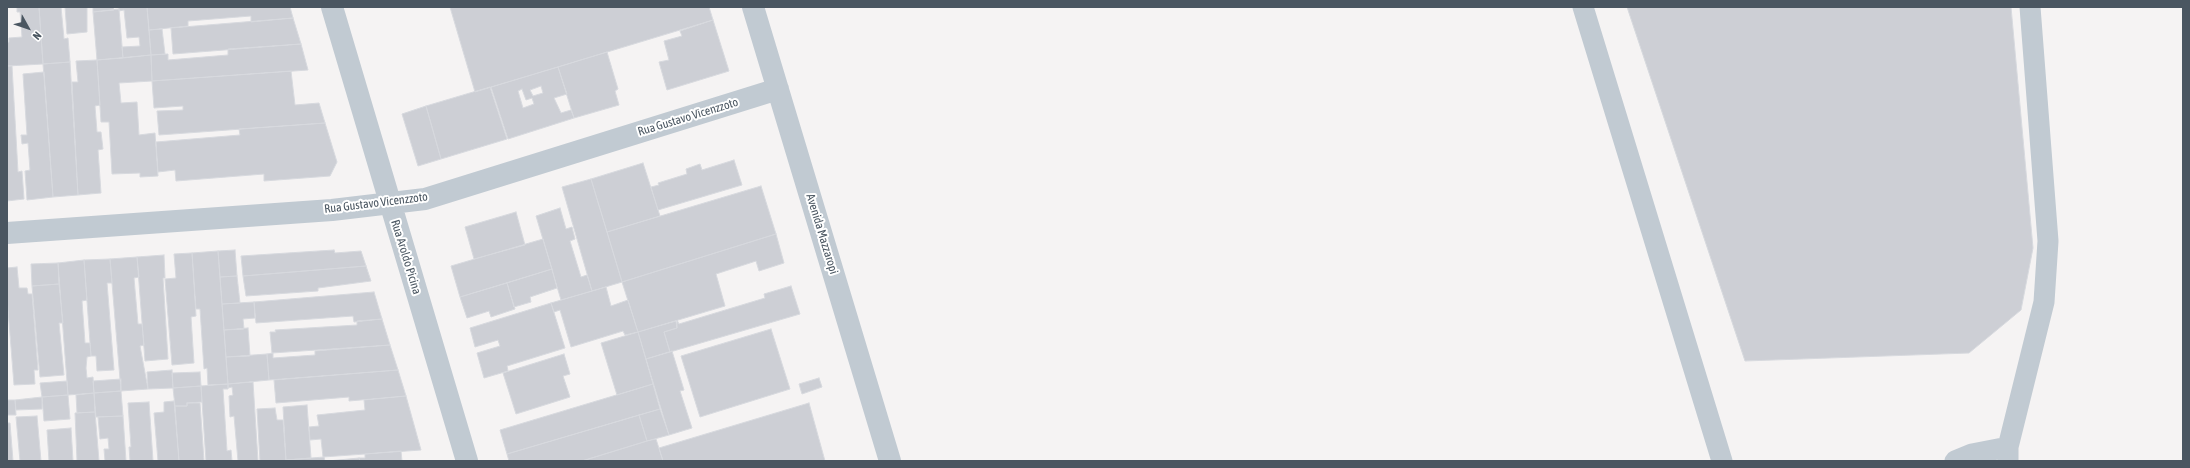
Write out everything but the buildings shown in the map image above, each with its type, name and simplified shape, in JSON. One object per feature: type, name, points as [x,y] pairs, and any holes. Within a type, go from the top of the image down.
[{"type":"street","name":"Rua Aroldo Picina","points":[[332,7],[467,461]]},
{"type":"street","name":"Avenida Mazzaropi","points":[[753,7],[890,461]]},
{"type":"street","name":"Rua Gustavo Vicenzzoto","points":[[7,233],[332,210],[425,199],[778,89]]},
{"type":"lane","points":[[1583,7],[1722,461]]},
{"type":"lane","points":[[1955,461],[1972,454],[2008,454],[2044,302],[2048,240],[2030,7]]}]
